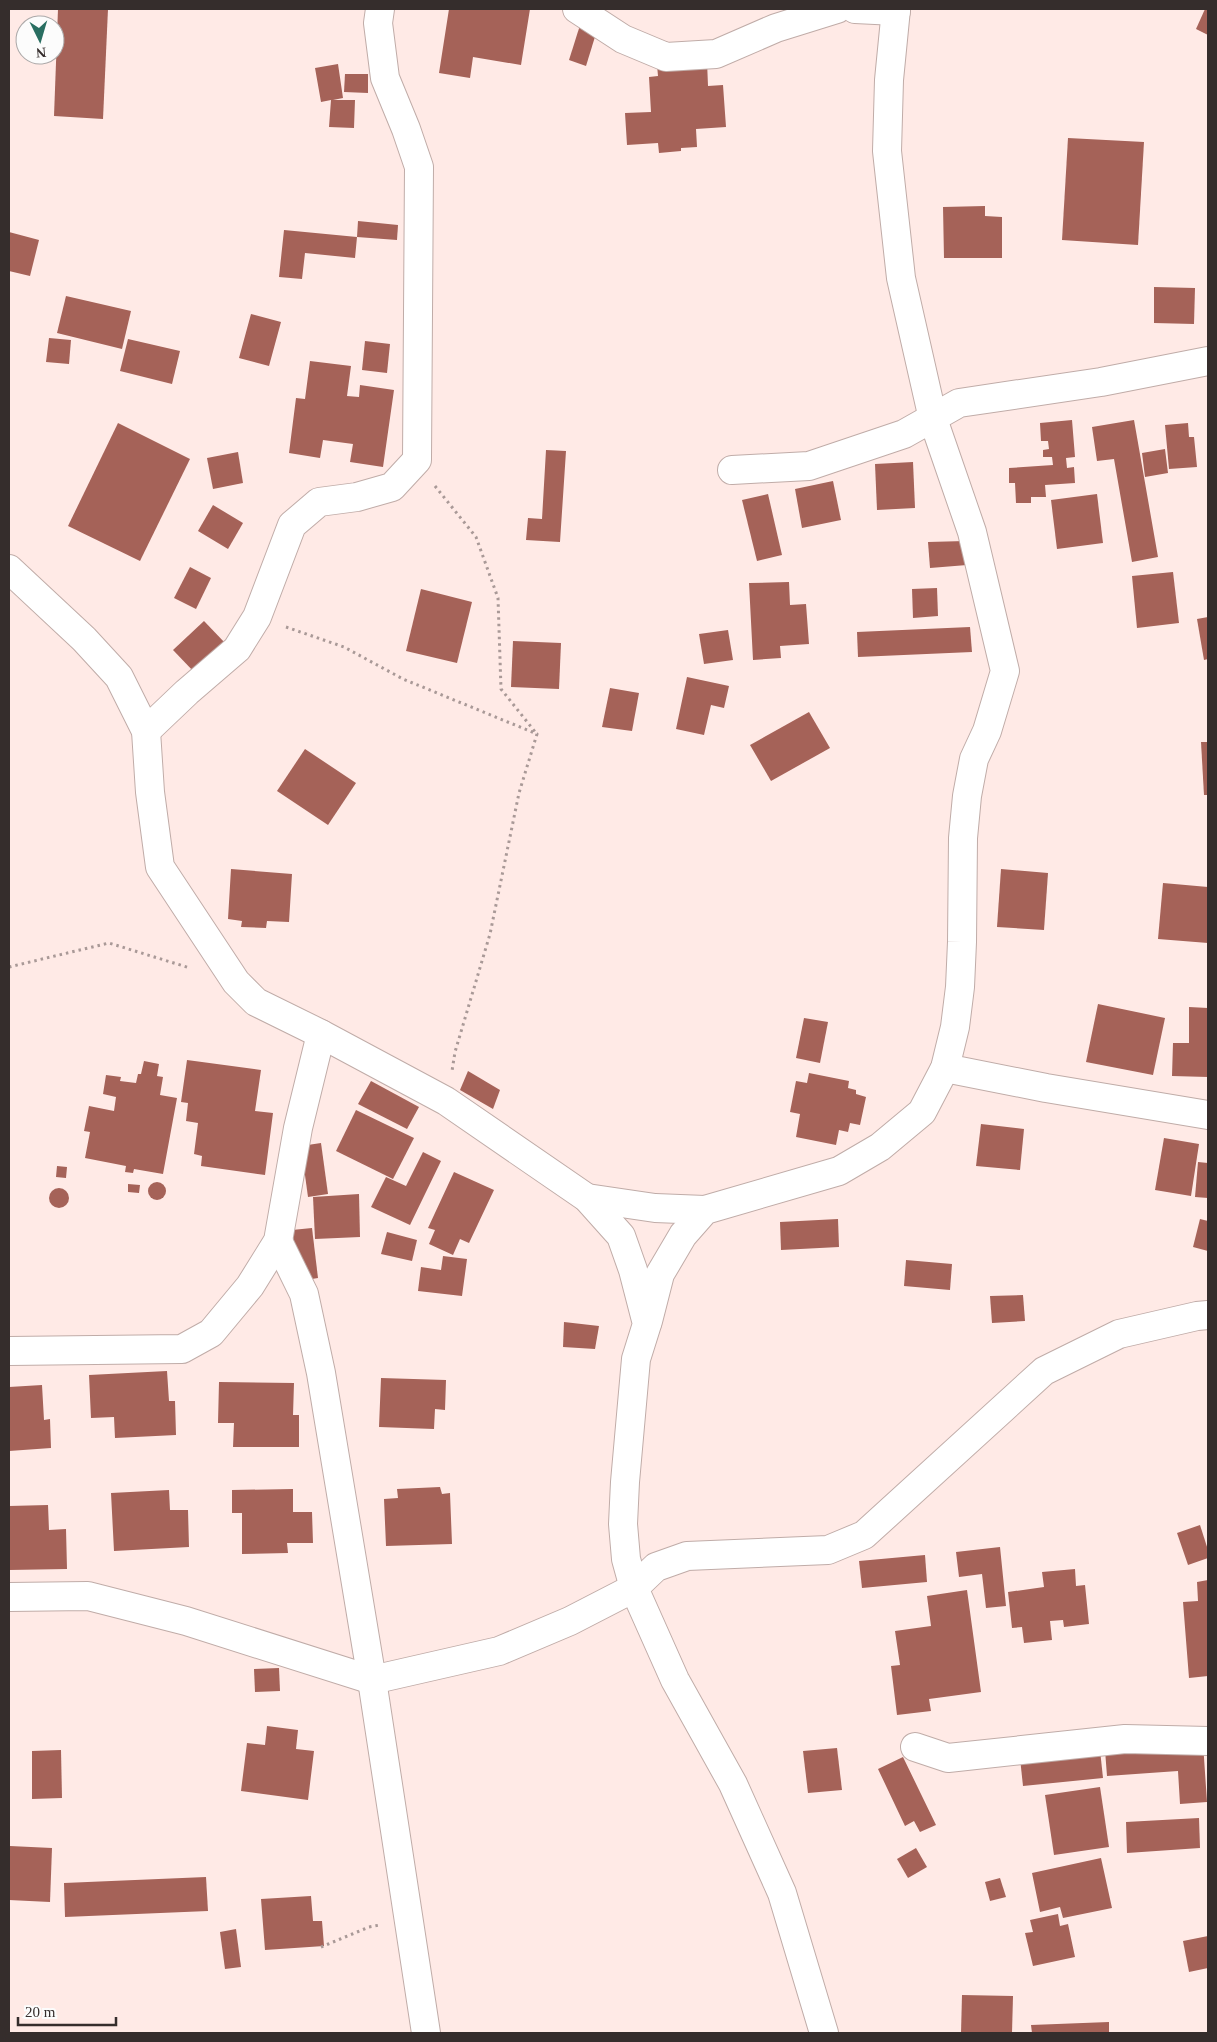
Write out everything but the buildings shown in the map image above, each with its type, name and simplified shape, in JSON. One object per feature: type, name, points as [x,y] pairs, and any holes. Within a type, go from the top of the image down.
[{"type":"street","points":[[146,731],[187,692],[237,649],[257,617],[292,525],[319,502],[357,496],[392,487],[417,460],[419,167],[385,78],[378,24],[380,9]]},
{"type":"street","points":[[577,9],[623,39],[666,57],[716,54],[776,28],[837,9]]},
{"type":"street","points":[[587,1198],[655,1208],[706,1210],[839,1171],[880,1147],[922,1112],[945,1068],[955,1027],[960,987],[963,838],[967,796],[974,759],[987,731],[1006,671],[972,532],[933,419],[900,278],[887,151],[889,80],[896,10],[855,9]]},
{"type":"street","points":[[732,470],[809,466],[904,434],[959,403],[1101,382],[1208,360]]},
{"type":"street","points":[[9,569],[84,639],[120,677],[146,731],[150,792],[160,866],[236,982],[256,1002],[321,1034],[446,1101],[587,1198],[620,1236],[633,1270],[647,1324]]},
{"type":"street","points":[[9,1351],[182,1349],[211,1333],[250,1286],[278,1241],[298,1128],[321,1034]]},
{"type":"street","points":[[945,1068],[1046,1088],[1208,1115]]},
{"type":"street","points":[[706,1210],[684,1235],[660,1274],[636,1359],[625,1482],[623,1524],[625,1550],[634,1588],[675,1680],[733,1784],[782,1893],[824,2033]]},
{"type":"street","points":[[278,1241],[304,1294],[320,1364],[372,1680],[426,2033]]},
{"type":"street","points":[[9,1597],[88,1596],[186,1621],[372,1680],[499,1651],[570,1621],[634,1588],[656,1567],[687,1556],[828,1550],[864,1535],[1044,1371],[1119,1334],[1197,1316],[1208,1316]]},
{"type":"street","points":[[915,1747],[948,1758],[1125,1739],[1208,1741]]},
{"type":"path","points":[[417,460],[443,497],[476,537],[498,598],[500,689],[537,734]]},
{"type":"path","points":[[257,617],[344,647],[403,679],[537,734]]},
{"type":"path","points":[[446,1101],[455,1052],[490,934],[519,793],[537,734]]},
{"type":"path","points":[[9,967],[109,943],[191,968]]},
{"type":"path","points":[[321,1947],[369,1927],[408,1920]]}]
